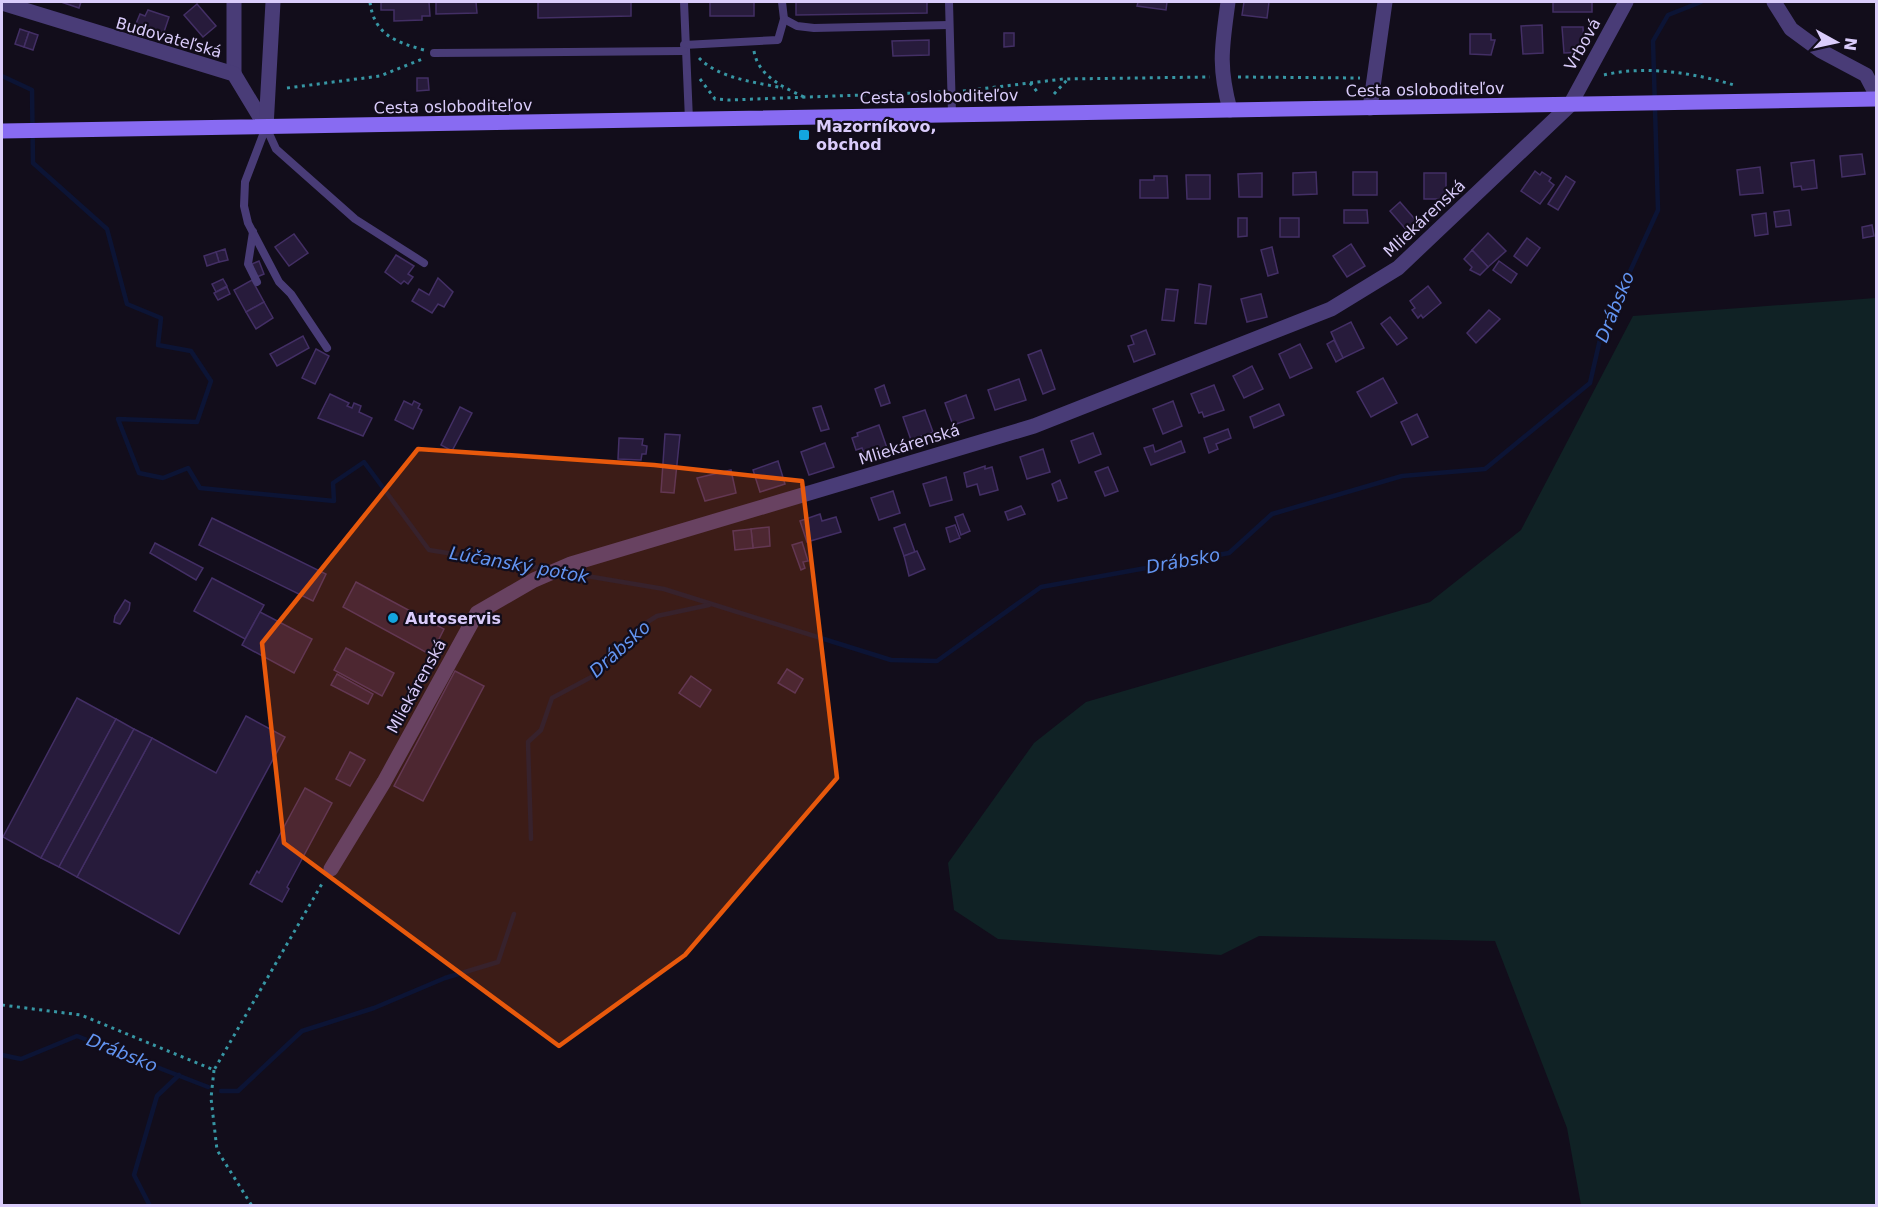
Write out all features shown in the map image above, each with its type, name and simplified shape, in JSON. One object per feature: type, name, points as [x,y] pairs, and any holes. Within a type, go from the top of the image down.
[{"type":"main road","name":"Cesta osloboditeľov","points":[[2,130],[1876,99]]},
{"type":"street","points":[[234,2],[234,74]]},
{"type":"street","points":[[266,127],[273,2]]},
{"type":"street","points":[[1228,2],[1221,57],[1221,77],[1230,110]]},
{"type":"street","points":[[1370,108],[1385,2]]},
{"type":"street","name":"Vrbová","points":[[1570,105],[1626,2]]},
{"type":"street","points":[[1774,2],[1791,29],[1821,51],[1866,75],[1876,94]]},
{"type":"street","name":"Budovateľská","points":[[2,3],[234,74],[266,127]]},
{"type":"street","name":"Mliekárenská","points":[[331,869],[384,782],[477,613],[534,580],[572,564],[1034,426],[1331,309],[1398,268],[1570,105]]},
{"type":"lane","points":[[684,2],[684,48],[690,120]]},
{"type":"lane","points":[[434,53],[684,48],[778,40],[784,19],[782,2]]},
{"type":"lane","points":[[949,2],[952,114]]},
{"type":"lane","points":[[784,19],[797,26],[814,28],[949,25]]},
{"type":"lane","points":[[266,127],[244,182],[244,206],[253,232],[279,282],[291,294],[327,348]]},
{"type":"lane","points":[[266,127],[276,149],[356,219],[424,263]]},
{"type":"lane","points":[[253,232],[248,264],[257,282]]},
{"type":"path","points":[[370,2],[375,18],[390,38],[434,53]]},
{"type":"path","points":[[754,41],[756,64],[783,87],[805,98]]},
{"type":"path","points":[[286,88],[380,76],[417,63],[434,53]]},
{"type":"path","points":[[697,63],[699,56],[709,69],[741,79],[783,87]]},
{"type":"path","points":[[696,70],[702,83],[715,99],[942,92]]},
{"type":"path","points":[[1634,73],[1678,72],[1738,86]]},
{"type":"path","points":[[959,91],[1068,79],[1367,78]]},
{"type":"path","points":[[1054,94],[1068,79]]},
{"type":"path","points":[[1030,83],[1039,94]]},
{"type":"path","points":[[252,1206],[217,1150],[211,1098],[214,1070],[331,869]]},
{"type":"path","points":[[2,1005],[81,1015],[214,1070]]},
{"type":"highlighted area","points":[[418,449],[654,465],[802,481],[837,778],[685,955],[559,1046],[284,843],[262,643]]},
{"type":"shaded area","points":[[1876,298],[1876,1205],[1581,1205],[1567,1128],[1495,941],[1259,936],[1221,955],[998,939],[954,910],[948,863],[1034,743],[1086,702],[1430,602],[1521,530],[1633,316]]},
{"type":"building","points":[[61,2],[81,2],[79,8]]},
{"type":"building","points":[[381,2],[429,2],[430,16],[422,16],[422,20],[394,21],[394,10],[381,10]]},
{"type":"building","points":[[436,2],[476,2],[477,13],[436,14]]},
{"type":"building","points":[[538,2],[631,2],[631,16],[538,18]]},
{"type":"building","points":[[710,2],[754,2],[754,16],[710,16]]},
{"type":"building","points":[[796,2],[927,2],[927,13],[796,15]]},
{"type":"building","points":[[1138,2],[1167,2],[1166,10],[1137,6]]},
{"type":"building","points":[[1244,2],[1269,2],[1267,18],[1242,15]]},
{"type":"building","points":[[1553,2],[1592,2],[1592,12],[1553,12]]},
{"type":"building","points":[[197,4],[216,26],[203,37],[184,15]]},
{"type":"building","points":[[148,10],[169,17],[162,38],[135,26],[140,14],[145,16]]},
{"type":"building","points":[[1542,25],[1543,53],[1523,54],[1521,26]]},
{"type":"building","points":[[1562,27],[1583,27],[1584,52],[1564,53]]},
{"type":"building","points":[[20,29],[29,32],[24,47],[15,44]]},
{"type":"building","points":[[29,32],[38,35],[33,50],[24,47]]},
{"type":"building","points":[[1004,33],[1014,33],[1014,46],[1004,47]]},
{"type":"building","points":[[1470,34],[1491,34],[1491,40],[1495,40],[1491,55],[1470,54]]},
{"type":"building","points":[[929,40],[929,55],[893,56],[892,41]]},
{"type":"building","points":[[417,78],[428,78],[429,90],[417,91]]},
{"type":"building","points":[[1862,154],[1865,174],[1842,177],[1840,156]]},
{"type":"building","points":[[1814,160],[1817,188],[1802,190],[1801,186],[1794,187],[1791,163]]},
{"type":"building","points":[[1760,167],[1763,193],[1740,195],[1737,170]]},
{"type":"building","points":[[1535,171],[1540,175],[1542,172],[1551,178],[1549,181],[1554,185],[1540,204],[1521,191]]},
{"type":"building","points":[[1316,172],[1317,194],[1293,195],[1293,173]]},
{"type":"building","points":[[1353,172],[1377,172],[1377,195],[1353,195]]},
{"type":"building","points":[[1262,173],[1262,197],[1239,197],[1238,174]]},
{"type":"building","points":[[1424,173],[1446,173],[1446,202],[1438,202],[1438,199],[1424,199]]},
{"type":"building","points":[[1186,175],[1210,175],[1210,199],[1187,199]]},
{"type":"building","points":[[1154,176],[1167,176],[1168,198],[1140,198],[1140,180],[1154,180]]},
{"type":"building","points":[[1566,176],[1575,182],[1558,210],[1548,204]]},
{"type":"building","points":[[1400,202],[1419,224],[1409,233],[1390,211]]},
{"type":"building","points":[[1344,210],[1367,210],[1368,223],[1344,223]]},
{"type":"building","points":[[1789,210],[1791,225],[1776,227],[1774,212]]},
{"type":"building","points":[[1766,213],[1768,234],[1755,236],[1752,215]]},
{"type":"building","points":[[1238,218],[1247,218],[1247,236],[1238,237]]},
{"type":"building","points":[[1280,218],[1299,218],[1299,237],[1280,237]]},
{"type":"building","points":[[1872,225],[1874,236],[1863,238],[1862,227]]},
{"type":"building","points":[[1488,233],[1506,251],[1488,267],[1472,250]]},
{"type":"building","points":[[294,234],[308,253],[289,266],[275,247]]},
{"type":"building","points":[[1527,238],[1540,248],[1527,266],[1514,256]]},
{"type":"building","points":[[1351,244],[1365,266],[1347,277],[1333,256]]},
{"type":"building","points":[[1272,247],[1278,273],[1268,276],[1261,250]]},
{"type":"building","points":[[225,249],[228,260],[219,262],[216,252]]},
{"type":"building","points":[[1472,250],[1488,267],[1480,275],[1470,270],[1472,267],[1464,259]]},
{"type":"building","points":[[216,252],[219,262],[207,266],[204,256]]},
{"type":"building","points":[[396,255],[414,266],[408,274],[413,277],[408,284],[404,281],[401,284],[385,272]]},
{"type":"building","points":[[259,261],[264,274],[257,277],[252,264]]},
{"type":"building","points":[[1499,261],[1517,274],[1511,283],[1493,270]]},
{"type":"building","points":[[438,278],[453,292],[444,307],[438,304],[432,313],[412,301],[419,289],[429,295]]},
{"type":"building","points":[[223,279],[227,286],[216,292],[212,284]]},
{"type":"building","points":[[252,280],[264,302],[246,312],[234,290]]},
{"type":"building","points":[[1199,284],[1211,286],[1206,324],[1195,323]]},
{"type":"building","points":[[1428,286],[1441,303],[1423,318],[1421,315],[1418,318],[1412,310],[1415,308],[1410,301]]},
{"type":"building","points":[[227,287],[230,294],[218,300],[214,293]]},
{"type":"building","points":[[1166,289],[1178,290],[1174,321],[1162,320]]},
{"type":"building","points":[[1261,294],[1267,317],[1247,322],[1241,299]]},
{"type":"building","points":[[264,302],[273,318],[256,329],[246,312]]},
{"type":"building","points":[[1489,310],[1500,319],[1476,343],[1467,333]]},
{"type":"building","points":[[1390,317],[1407,338],[1397,345],[1381,324]]},
{"type":"building","points":[[1351,322],[1364,348],[1343,358],[1331,332]]},
{"type":"building","points":[[1146,330],[1155,354],[1134,362],[1128,346],[1134,344],[1131,336]]},
{"type":"building","points":[[303,336],[309,348],[277,366],[270,354]]},
{"type":"building","points":[[1334,340],[1343,358],[1336,362],[1327,344]]},
{"type":"building","points":[[1300,344],[1312,368],[1290,378],[1279,354]]},
{"type":"building","points":[[316,349],[329,356],[315,384],[302,378]]},
{"type":"building","points":[[1041,350],[1055,389],[1043,394],[1028,355]]},
{"type":"building","points":[[1252,366],[1263,389],[1244,398],[1233,376]]},
{"type":"building","points":[[1383,378],[1397,403],[1371,417],[1357,392]]},
{"type":"building","points":[[1019,379],[1026,400],[995,410],[988,390]]},
{"type":"building","points":[[884,385],[890,403],[881,406],[875,389]]},
{"type":"building","points":[[1214,385],[1224,410],[1204,417],[1202,412],[1199,413],[1191,394]]},
{"type":"building","points":[[330,394],[349,403],[347,406],[352,408],[354,403],[361,406],[359,412],[372,418],[363,436],[318,418]]},
{"type":"building","points":[[966,395],[974,418],[953,425],[945,403]]},
{"type":"building","points":[[404,401],[412,405],[414,401],[420,404],[418,408],[422,410],[413,429],[395,420]]},
{"type":"building","points":[[1173,401],[1182,426],[1163,434],[1153,409]]},
{"type":"building","points":[[1279,404],[1284,415],[1254,428],[1250,417]]},
{"type":"building","points":[[821,406],[829,429],[821,431],[813,408]]},
{"type":"building","points":[[460,407],[472,413],[452,451],[441,445]]},
{"type":"building","points":[[925,410],[933,432],[911,440],[903,417]]},
{"type":"building","points":[[1417,414],[1428,437],[1412,445],[1401,422]]},
{"type":"building","points":[[879,425],[887,448],[865,456],[862,448],[856,450],[852,438],[858,436],[857,433]]},
{"type":"building","points":[[1228,429],[1231,438],[1216,444],[1218,449],[1209,453],[1204,438]]},
{"type":"building","points":[[1093,433],[1101,454],[1079,463],[1071,441]]},
{"type":"building","points":[[665,434],[680,435],[674,493],[661,492]]},
{"type":"building","points":[[619,438],[643,439],[642,445],[647,446],[646,454],[642,454],[641,460],[618,459]]},
{"type":"building","points":[[1181,441],[1185,452],[1151,465],[1144,448],[1153,445],[1155,452]]},
{"type":"building","points":[[825,443],[834,467],[809,475],[801,452]]},
{"type":"building","points":[[1043,449],[1050,472],[1027,479],[1020,457]]},
{"type":"building","points":[[778,461],[785,484],[760,492],[753,470]]},
{"type":"building","points":[[985,466],[985,469],[992,467],[998,490],[980,495],[977,484],[967,487],[964,473]]},
{"type":"building","points":[[1108,467],[1118,491],[1105,496],[1095,472]]},
{"type":"building","points":[[731,470],[736,493],[705,501],[697,478]]},
{"type":"building","points":[[946,477],[952,500],[930,506],[923,484]]},
{"type":"building","points":[[1060,480],[1067,498],[1058,501],[1052,484]]},
{"type":"building","points":[[893,491],[900,513],[879,520],[871,498]]},
{"type":"building","points":[[1021,506],[1025,514],[1008,520],[1005,512]]},
{"type":"building","points":[[820,514],[822,521],[836,517],[841,532],[807,542],[800,521]]},
{"type":"building","points":[[963,514],[970,531],[961,535],[955,517]]},
{"type":"building","points":[[212,518],[326,574],[313,601],[199,545]]},
{"type":"building","points":[[905,524],[915,552],[904,556],[894,528]]},
{"type":"building","points":[[955,525],[960,538],[950,542],[946,528]]},
{"type":"building","points":[[769,527],[770,546],[753,548],[751,529]]},
{"type":"building","points":[[751,529],[753,548],[735,550],[733,531]]},
{"type":"building","points":[[802,542],[808,561],[803,562],[805,568],[801,570],[792,545]]},
{"type":"building","points":[[155,543],[203,568],[196,580],[150,553]]},
{"type":"building","points":[[917,551],[925,569],[909,576],[904,556]]},
{"type":"building","points":[[212,578],[264,605],[245,639],[194,611]]},
{"type":"building","points":[[356,582],[444,629],[431,655],[343,607]]},
{"type":"building","points":[[125,600],[130,603],[129,610],[120,624],[114,622],[115,616]]},
{"type":"building","points":[[260,612],[312,639],[294,673],[242,645]]},
{"type":"building","points":[[346,648],[394,673],[382,696],[334,670]]},
{"type":"building","points":[[787,669],[803,679],[795,693],[778,683]]},
{"type":"building","points":[[455,671],[484,686],[423,801],[394,786]]},
{"type":"building","points":[[337,674],[373,694],[368,704],[331,685]]},
{"type":"building","points":[[691,676],[711,690],[700,707],[679,693]]},
{"type":"building","points":[[77,698],[116,719],[41,858],[3,837]]},
{"type":"building","points":[[246,716],[285,737],[179,934],[77,877],[152,738],[216,773]]},
{"type":"building","points":[[116,719],[134,729],[59,867],[41,858]]},
{"type":"building","points":[[134,729],[152,738],[77,877],[59,867]]},
{"type":"building","points":[[350,752],[365,760],[350,786],[336,779]]},
{"type":"building","points":[[305,788],[332,803],[287,887],[289,889],[282,902],[250,884],[257,871],[259,873]]},
{"type":"waterway","name":"Drábsko","points":[[563,572],[664,589],[891,660],[937,661],[1041,587],[1229,553],[1272,514],[1402,476],[1485,469],[1590,383],[1601,335],[1658,210],[1653,41],[1668,15],[1701,2]]},
{"type":"waterway","name":"Lúčanský potok","points":[[2,76],[32,90],[33,163],[107,229],[127,304],[161,318],[158,345],[191,351],[211,381],[197,422],[118,419],[139,473],[163,478],[188,468],[200,488],[334,501],[333,483],[364,462],[429,550],[546,569]]},
{"type":"waterway","name":"Drábsko","points":[[531,839],[528,742],[541,730],[552,698],[597,674],[638,628],[657,616],[709,605]]},
{"type":"waterway","name":"Drábsko","points":[[221,1091],[238,1091],[302,1031],[374,1008],[445,978],[498,962],[514,914]]},
{"type":"waterway","name":"Drábsko","points":[[2,1055],[21,1059],[77,1036],[208,1087]]},
{"type":"waterway","points":[[150,1206],[134,1175],[157,1096],[179,1075]]},
{"type":"place","name":"Mazorníkovo, obchod","points":[[804,135]]},
{"type":"place","name":"Autoservis","points":[[393,618]]}]
